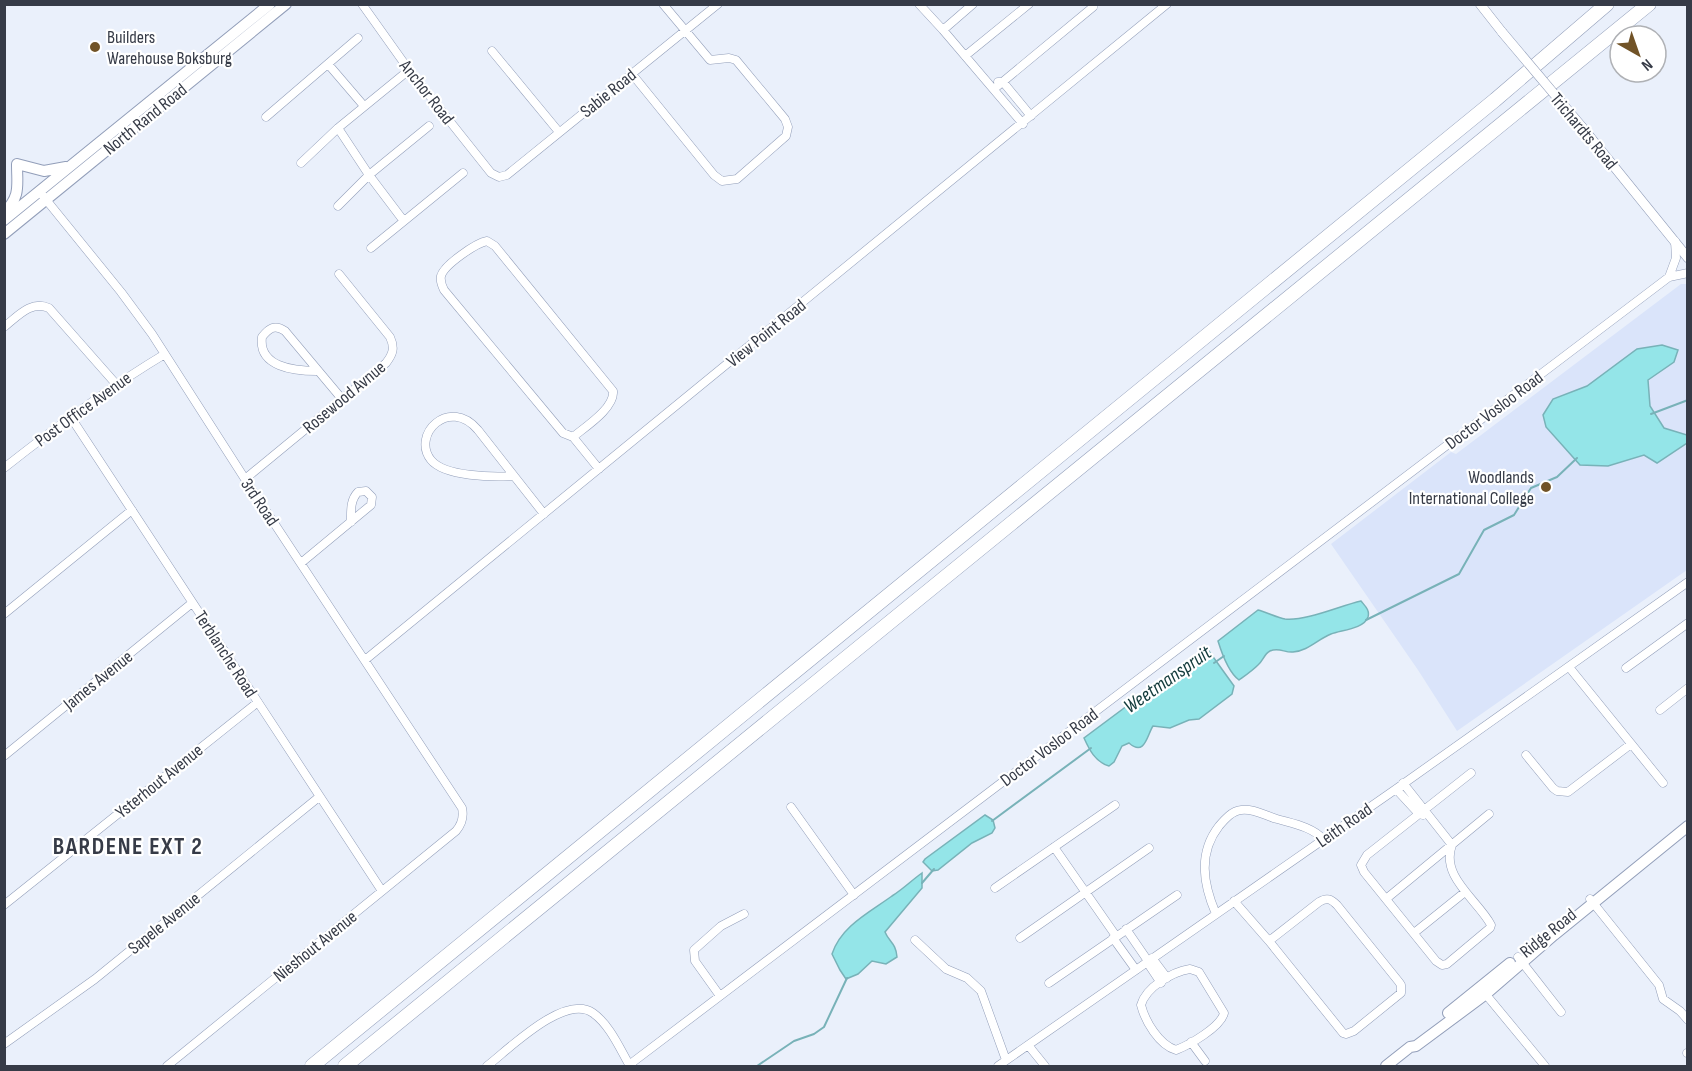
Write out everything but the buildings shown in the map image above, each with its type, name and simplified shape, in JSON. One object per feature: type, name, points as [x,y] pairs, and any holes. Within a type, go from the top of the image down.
[{"type":"highway","points":[[312,1066],[1495,100],[1607,4]]},
{"type":"highway","points":[[345,1066],[1652,4]]},
{"type":"main road","name":"North Rand Road","points":[[4,220],[270,4]]},
{"type":"main road","name":"North Rand Road","points":[[4,234],[286,4]]},
{"type":"main road","points":[[4,213],[18,192],[17,164],[44,171],[69,166]]},
{"type":"main road","name":"Ridge Road","points":[[1386,1066],[1410,1047],[1426,1030],[1483,991],[1688,820]]},
{"type":"main road","name":"Ridge Road","points":[[1592,900],[1688,826]]},
{"type":"street","name":"Anchor Road","points":[[362,4],[409,70],[491,173],[496,176]]},
{"type":"street","points":[[632,74],[718,179],[727,181],[737,179],[784,139],[788,132],[788,123],[736,60],[729,58],[710,60],[663,4]]},
{"type":"street","name":"Sabie Road","points":[[496,176],[507,175],[718,4]]},
{"type":"street","points":[[919,4],[1023,124]]},
{"type":"street","points":[[943,30],[973,4]]},
{"type":"street","points":[[965,56],[1029,4]]},
{"type":"street","name":"View Point Road","points":[[365,660],[1167,4]]},
{"type":"street","name":"Trichardts Road","points":[[1480,4],[1688,258]]},
{"type":"street","points":[[994,89],[1093,7]]},
{"type":"street","points":[[267,117],[358,38]]},
{"type":"street","points":[[492,51],[559,132]]},
{"type":"street","points":[[328,64],[364,106]]},
{"type":"street","points":[[301,163],[338,128],[409,70]]},
{"type":"street","points":[[988,81],[1003,82],[1031,116]]},
{"type":"street","points":[[338,206],[369,175],[429,126]]},
{"type":"street","points":[[338,128],[369,175],[403,220]]},
{"type":"street","points":[[371,248],[463,172]]},
{"type":"street","name":"3rd Road","points":[[39,191],[121,292],[165,354],[462,808],[462,823]]},
{"type":"street","points":[[573,437],[607,408],[613,399],[613,391],[495,246],[487,241],[476,244],[444,271],[441,276],[442,286],[563,433],[573,437],[599,469]]},
{"type":"street","points":[[1669,277],[1676,258],[1675,242]]},
{"type":"street","name":"Doctor Vosloo Road","points":[[629,1066],[1669,277],[1688,273]]},
{"type":"street","name":"Rosewood Avnue","points":[[245,479],[386,363],[392,354],[393,347],[387,334],[339,274]]},
{"type":"street","points":[[4,327],[33,305],[39,304],[49,308],[116,384]]},
{"type":"street","points":[[317,371],[277,366],[263,349],[261,336],[270,328],[281,328],[342,399]]},
{"type":"street","name":"Post Office Avenue","points":[[4,468],[70,416],[165,354]]},
{"type":"street","name":"Terblanche Road","points":[[70,416],[382,891]]},
{"type":"street","points":[[513,476],[476,475],[442,468],[428,455],[426,445],[428,432],[438,422],[448,417],[467,419],[544,514]]},
{"type":"street","points":[[4,614],[132,510]]},
{"type":"street","points":[[302,563],[351,522]]},
{"type":"street","name":"Leith Road","points":[[998,1066],[1688,582]]},
{"type":"street","name":"James Avenue","points":[[4,756],[192,603]]},
{"type":"street","points":[[1626,668],[1688,623]]},
{"type":"street","points":[[1569,667],[1663,783]]},
{"type":"street","points":[[1660,710],[1688,688]]},
{"type":"street","name":"Ysterhout Avenue","points":[[4,905],[258,702]]},
{"type":"street","points":[[1526,755],[1553,788],[1557,791],[1568,792],[1631,744]]},
{"type":"street","points":[[1452,845],[1448,855],[1449,864],[1465,892],[1489,920],[1491,926],[1447,964],[1439,964],[1364,872],[1362,861],[1471,773]]},
{"type":"street","points":[[1400,786],[1452,845]]},
{"type":"street","name":"Sapele Avenue","points":[[4,1044],[95,980],[319,797]]},
{"type":"street","points":[[995,888],[1114,805]]},
{"type":"street","points":[[790,807],[854,895]]},
{"type":"street","points":[[1216,914],[1208,896],[1204,862],[1206,849],[1214,833],[1227,816],[1239,810],[1252,811],[1310,829],[1323,840]]},
{"type":"street","points":[[1386,899],[1489,814]]},
{"type":"street","name":"Nieshout Avenue","points":[[166,1066],[456,831],[462,823]]},
{"type":"street","points":[[1054,847],[1136,970]]},
{"type":"street","points":[[1020,938],[1149,848]]},
{"type":"street","points":[[1414,933],[1465,892]]},
{"type":"street","points":[[1049,983],[1177,895]]},
{"type":"street","points":[[1234,901],[1343,1033],[1354,1031],[1401,993],[1399,982],[1331,900],[1323,899],[1269,941]]},
{"type":"street","points":[[1592,900],[1659,985],[1663,999],[1688,1020]]},
{"type":"street","points":[[720,996],[695,961],[694,950],[721,926],[744,914]]},
{"type":"street","points":[[1126,929],[1164,981]]},
{"type":"street","points":[[915,940],[946,969],[967,978],[981,991],[1006,1060]]},
{"type":"street","points":[[1520,959],[1561,1012]]},
{"type":"street","points":[[1185,970],[1199,972],[1224,1013],[1220,1022],[1176,1050],[1164,1045],[1142,1011],[1142,1000],[1164,981],[1185,970]]},
{"type":"street","points":[[1483,991],[1545,1066]]},
{"type":"street","points":[[488,1066],[545,1022],[572,1008],[583,1008],[599,1018],[629,1066]]},
{"type":"street","points":[[1191,1042],[1205,1061]]},
{"type":"street","points":[[1028,1045],[1045,1066]]},
{"type":"shaded area","name":"Woodlands International College","points":[[1681,284],[1687,284],[1687,570],[1457,731],[1331,544],[1451,452],[1456,454]]},
{"type":"water","points":[[1662,345],[1678,350],[1674,362],[1648,380],[1650,406],[1664,428],[1687,435],[1687,443],[1657,463],[1644,455],[1608,466],[1580,465],[1546,427],[1543,415],[1553,399],[1587,386],[1637,349]]},
{"type":"water","points":[[1361,601],[1368,612],[1366,621],[1362,624],[1331,634],[1298,651],[1270,651],[1256,667],[1239,680],[1229,668],[1218,641],[1258,610],[1282,618],[1294,619],[1313,616]]},
{"type":"water","points":[[1206,647],[1234,686],[1232,694],[1199,719],[1189,720],[1170,728],[1153,726],[1142,746],[1134,747],[1129,743],[1122,746],[1114,762],[1109,766],[1096,758],[1084,738]]},
{"type":"water","points":[[985,815],[993,820],[995,828],[992,833],[972,843],[938,870],[932,871],[923,862],[925,859]]},
{"type":"water","points":[[922,873],[922,888],[885,932],[894,946],[897,957],[886,964],[872,961],[858,974],[846,979],[832,954],[842,935],[857,920]]},
{"type":"waterway","name":"Weetmanspruit","points":[[1651,414],[1688,400]]},
{"type":"waterway","name":"Weetmanspruit","points":[[1366,620],[1459,574],[1484,530],[1514,515],[1531,488],[1557,477],[1577,458]]},
{"type":"waterway","name":"Weetmanspruit","points":[[1214,663],[1224,656]]},
{"type":"waterway","name":"Weetmanspruit","points":[[992,821],[1091,748]]},
{"type":"waterway","name":"Weetmanspruit","points":[[922,883],[934,869]]},
{"type":"waterway","name":"Weetmanspruit","points":[[757,1066],[794,1041],[814,1034],[824,1027],[847,978]]},
{"type":"place","name":"Builders Warehouse Boksburg","points":[[95,47]]},
{"type":"place","name":"Woodlands International College","points":[[1546,487]]},
{"type":"district","name":"BARDENE EXT 2","points":[[128,846]]}]
